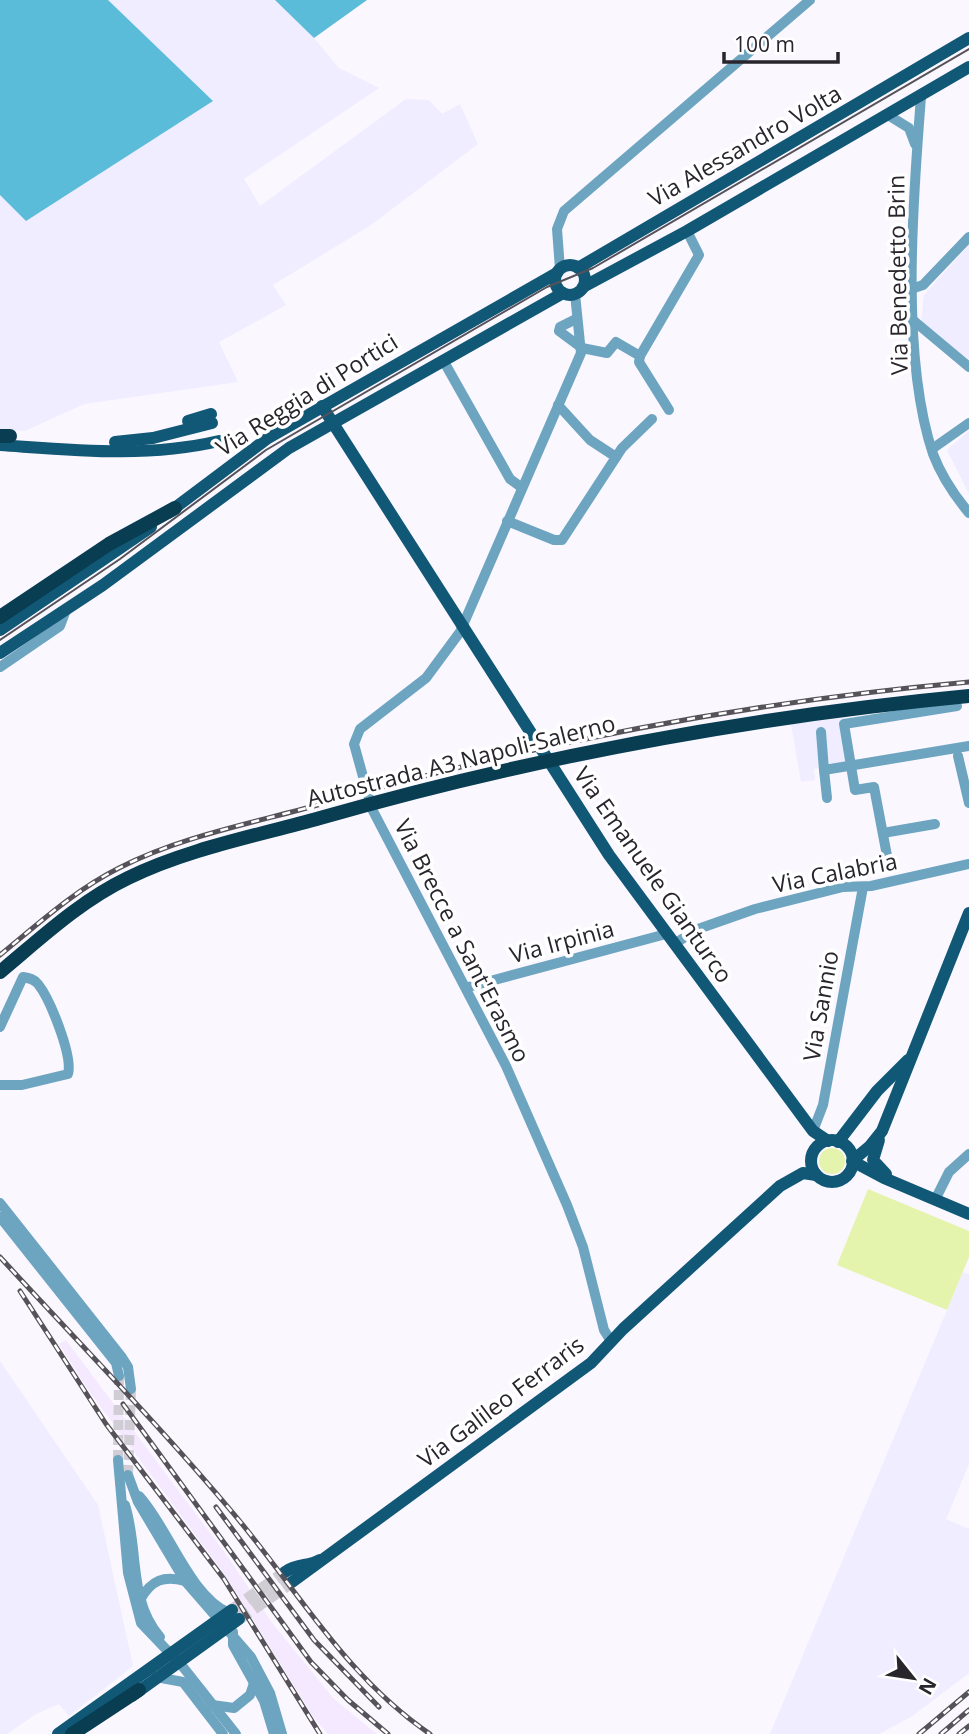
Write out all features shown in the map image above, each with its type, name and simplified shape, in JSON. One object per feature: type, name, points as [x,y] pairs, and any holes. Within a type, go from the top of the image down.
[{"type":"highway","points":[[0,617],[98,552],[175,508]]},
{"type":"highway","name":"Autostrada A3 Napoli-Salerno","points":[[0,963],[83,897],[126,871],[181,850],[370,799],[560,754],[773,711],[969,690]]},
{"type":"highway","name":"Autostrada A3 Napoli-Salerno","points":[[560,754],[762,719],[969,696]]},
{"type":"highway","name":"Autostrada A3 Napoli-Salerno","points":[[0,971],[86,903],[146,870],[370,799]]},
{"type":"highway","points":[[72,1734],[139,1690]]},
{"type":"main road","name":"Via Alessandro Volta","points":[[578,268],[969,38]]},
{"type":"main road","name":"Via Alessandro Volta","points":[[574,291],[687,231],[969,67]]},
{"type":"main road","points":[[572,265],[578,268],[585,277],[574,291],[556,283],[559,271],[572,265]]},
{"type":"main road","name":"Via Reggia di Portici","points":[[0,630],[175,508],[268,438],[559,271]]},
{"type":"main road","name":"Via Reggia di Portici","points":[[0,653],[135,563],[272,459],[443,360],[574,291]]},
{"type":"main road","name":"Via Emanuele Gianturco","points":[[322,406],[609,855],[824,1147]]},
{"type":"main road","points":[[135,444],[215,428]]},
{"type":"main road","points":[[135,444],[215,428]]},
{"type":"main road","points":[[2,438],[186,447],[215,428]]},
{"type":"main road","name":"Via Galileo Ferraris","points":[[852,1161],[874,1142],[882,1131],[969,913]]},
{"type":"main road","name":"Via Galileo Ferraris","points":[[288,1577],[330,1555],[591,1363],[611,1341],[866,1107],[912,1054]]},
{"type":"main road","points":[[866,1107],[882,1097],[888,1101],[888,1114]]},
{"type":"main road","points":[[882,1131],[873,1157],[874,1164],[907,1188]]},
{"type":"main road","points":[[884,1178],[844,1178],[830,1182],[816,1175],[824,1147],[848,1149],[852,1161],[884,1178],[969,1214]]},
{"type":"main road","points":[[844,1178],[852,1161]]},
{"type":"main road","name":"Via Galileo Ferraris","points":[[780,1185],[803,1173],[816,1175]]},
{"type":"main road","points":[[58,1734],[162,1660],[234,1616]]},
{"type":"main road","points":[[85,1734],[234,1616]]},
{"type":"street","points":[[559,271],[557,229],[564,211],[810,0]]},
{"type":"street","name":"Via Benedetto Brin","points":[[920,97],[916,151],[916,368],[932,449],[945,478],[969,513]]},
{"type":"street","name":"Via Benedetto Brin","points":[[888,115],[909,128],[916,151]]},
{"type":"street","points":[[669,410],[638,361],[699,255],[687,231]]},
{"type":"street","points":[[914,288],[923,285],[969,237]]},
{"type":"street","points":[[574,291],[582,348]]},
{"type":"street","points":[[576,319],[558,329],[582,348],[607,353],[616,342],[640,356]]},
{"type":"street","points":[[914,321],[969,367]]},
{"type":"street","name":"Via Brecce a Sant'Erasmo","points":[[582,348],[462,626],[426,678],[360,729],[354,744],[372,809],[468,987],[567,1205],[583,1247],[604,1330],[611,1341]]},
{"type":"street","points":[[443,360],[510,479],[521,487]]},
{"type":"street","points":[[558,405],[590,440],[615,457]]},
{"type":"street","points":[[507,521],[554,540],[562,540],[626,442],[652,419]]},
{"type":"street","points":[[932,449],[969,423]]},
{"type":"street","points":[[0,667],[60,626],[66,610]]},
{"type":"street","points":[[888,861],[874,788],[855,790],[844,724],[957,705]]},
{"type":"street","points":[[821,732],[828,798]]},
{"type":"street","points":[[824,770],[969,746]]},
{"type":"street","points":[[958,756],[961,776],[968,782],[969,803]]},
{"type":"street","points":[[883,833],[935,824]]},
{"type":"street","name":"Via Calabria","points":[[670,939],[755,909],[843,887],[863,887],[969,864]]},
{"type":"street","name":"Via Sannio","points":[[813,1131],[823,1105],[863,887]]},
{"type":"street","name":"Via Irpinia","points":[[468,987],[670,939]]},
{"type":"street","points":[[0,1027],[23,977],[30,978],[37,983],[58,1026],[70,1067],[68,1074],[22,1084],[0,1085]]},
{"type":"street","points":[[935,1200],[948,1172],[969,1154]]},
{"type":"street","points":[[0,1203],[121,1356],[128,1367],[131,1389]]},
{"type":"street","points":[[0,1217],[116,1363],[119,1376]]},
{"type":"street","points":[[118,1460],[122,1526],[133,1600],[141,1623],[183,1667],[236,1734]]},
{"type":"street","points":[[128,1475],[144,1513],[185,1581],[251,1657],[270,1693],[282,1734]]},
{"type":"street","points":[[133,1490],[153,1511],[208,1599],[234,1616],[233,1645],[255,1680],[274,1734]]},
{"type":"street","points":[[120,1491],[130,1521],[140,1600],[146,1617],[164,1643],[162,1660]]},
{"type":"street","points":[[140,1600],[153,1582],[164,1578],[185,1581]]},
{"type":"street","points":[[156,1677],[183,1682],[223,1734]]},
{"type":"street","points":[[211,1704],[234,1708],[250,1695],[255,1680]]},
{"type":"shaded area","points":[[108,0],[275,0],[314,38],[339,68],[379,88],[244,179],[260,206],[406,99],[429,100],[442,114],[460,104],[478,144],[371,225],[273,285],[286,305],[219,342],[238,382],[84,404],[25,431],[0,429],[0,195],[26,220],[212,100]]},
{"type":"shaded area","points":[[969,245],[969,360],[921,321],[924,295]]},
{"type":"shaded area","points":[[969,431],[969,494],[947,450]]},
{"type":"shaded area","points":[[845,718],[852,761],[814,769],[815,780],[801,782],[791,724]]},
{"type":"shaded area","points":[[963,1272],[969,1274],[969,1464],[946,1519],[969,1529],[969,1673],[911,1717],[879,1734],[770,1734]]},
{"type":"shaded area","points":[[66,1340],[228,1557],[273,1624],[334,1699],[377,1734],[328,1734],[314,1718],[225,1575],[89,1391],[59,1344]]},
{"type":"shaded area","points":[[0,1361],[98,1505],[133,1666],[69,1716],[59,1704],[36,1714],[7,1734],[0,1734]]},
{"type":"green space","points":[[832,1148],[841,1152],[845,1161],[841,1170],[832,1174],[823,1170],[819,1161],[823,1152]]},
{"type":"green space","points":[[868,1189],[969,1231],[969,1257],[947,1310],[837,1265]]},
{"type":"water","points":[[0,0],[108,0],[213,101],[26,221],[0,195]]},
{"type":"water","points":[[275,0],[367,0],[314,38]]},
{"type":"tunnel","points":[[118,1460],[119,1376]]},
{"type":"tunnel","points":[[128,1475],[131,1389]]},
{"type":"tunnel","points":[[232,1610],[285,1572]]},
{"type":"tunnel","points":[[239,1619],[292,1582]]},
{"type":"tram line","points":[[0,640],[120,559],[266,450],[547,287],[593,268],[969,49]]},
{"type":"railway","points":[[0,955],[57,908],[103,877],[167,847],[218,831],[401,782],[561,744],[723,713],[886,690],[969,682]]},
{"type":"railway","points":[[0,1257],[205,1480],[257,1542],[347,1659],[372,1686],[430,1734]]},
{"type":"railway","points":[[20,1291],[106,1424],[224,1579],[320,1734]]},
{"type":"railway","points":[[123,1404],[311,1662],[348,1700],[388,1734]]},
{"type":"railway","points":[[216,1507],[314,1640],[379,1707]]},
{"type":"railway","points":[[919,1734],[969,1692]]},
{"type":"railway","points":[[941,1734],[969,1710]]},
{"type":"railway","points":[[959,1734],[969,1726]]}]
